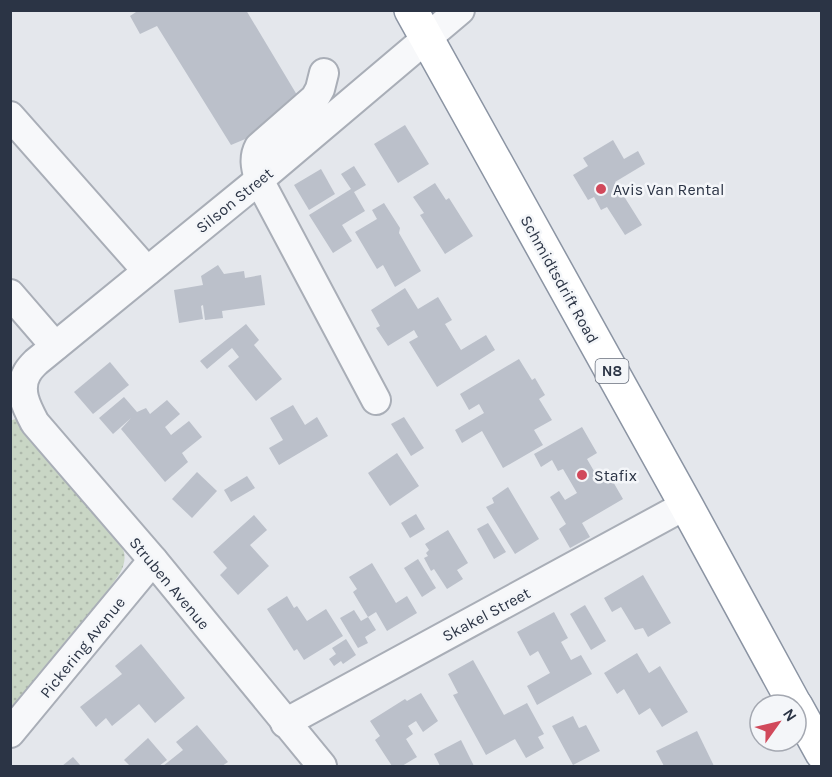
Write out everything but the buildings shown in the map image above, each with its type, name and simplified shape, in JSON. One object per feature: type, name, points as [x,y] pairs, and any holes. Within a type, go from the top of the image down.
[{"type":"highway","name":"Schmidtsdrift Road","points":[[411,10],[789,693]]},
{"type":"highway","name":"Schmidtsdrift Road","points":[[808,727],[822,753]]},
{"type":"street","name":"Silson Street","points":[[23,397],[23,385],[27,373],[36,362],[259,180],[460,10]]},
{"type":"street","points":[[324,73],[315,98],[257,150],[256,167],[259,180],[376,400]]},
{"type":"street","points":[[10,116],[147,271]]},
{"type":"street","points":[[10,294],[55,346]]},
{"type":"street","name":"Struben Avenue","points":[[23,397],[35,423],[153,560],[322,766]]},
{"type":"street","name":"Skakel Street","points":[[285,723],[686,505]]},
{"type":"street","name":"Pickering Avenue","points":[[10,733],[153,560]]},
{"type":"green space","points":[[15,419],[116,538],[125,557],[121,570],[111,586],[11,714],[10,421]]},
{"type":"place","name":"Avis Van Rental","points":[[601,189]]},
{"type":"place","name":"Stafix","points":[[582,475]]}]
